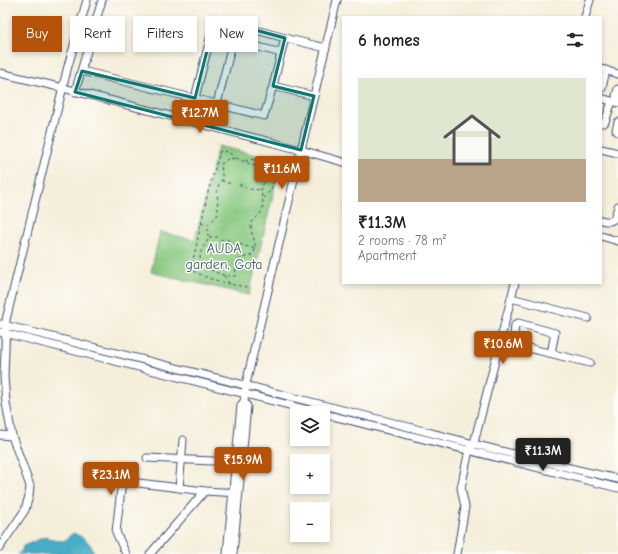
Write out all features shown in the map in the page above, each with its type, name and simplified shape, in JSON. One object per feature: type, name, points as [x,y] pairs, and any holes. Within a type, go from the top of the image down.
[{"type":"street","points":[[0,547],[25,510],[30,486],[12,436],[6,403],[3,329],[63,88],[87,0]]},
{"type":"street","points":[[75,92],[102,0]]},
{"type":"street","points":[[233,554],[235,462],[241,405],[244,402],[246,384],[337,0]]},
{"type":"street","points":[[585,16],[590,0]]},
{"type":"street","points":[[258,30],[326,48]]},
{"type":"street","points":[[82,71],[264,116],[281,53],[289,39]]},
{"type":"street","points":[[258,47],[281,53]]},
{"type":"street","points":[[195,98],[207,52]]},
{"type":"street","points":[[217,104],[230,52]]},
{"type":"street","points":[[602,88],[604,70],[618,74]]},
{"type":"street","points":[[0,73],[63,88],[342,162]]},
{"type":"street","points":[[273,86],[314,96]]},
{"type":"street","points":[[602,123],[605,122],[616,100],[618,89]]},
{"type":"street","points":[[602,98],[616,100]]},
{"type":"street","points":[[618,122],[616,130],[618,132]]},
{"type":"street","points":[[602,149],[618,153]]},
{"type":"street","points":[[602,220],[609,222],[612,221],[615,217],[618,206]]},
{"type":"street","points":[[602,236],[618,241]]},
{"type":"street","points":[[457,554],[465,507],[461,488],[515,284]]},
{"type":"street","points":[[511,298],[588,318]]},
{"type":"street","points":[[513,344],[516,324],[525,325],[555,333],[550,353]]},
{"type":"street","points":[[3,329],[246,384],[553,465],[618,479]]},
{"type":"street","points":[[3,329],[245,393],[618,488]]},
{"type":"street","points":[[499,341],[590,363]]},
{"type":"street","points":[[227,554],[247,406],[244,402]]},
{"type":"street","points":[[0,435],[12,436]]},
{"type":"street","points":[[179,488],[183,440]]},
{"type":"street","points":[[147,458],[235,462]]},
{"type":"street","points":[[126,554],[116,532],[122,481],[235,493]]},
{"type":"street","points":[[150,554],[205,491]]},
{"type":"path","points":[[236,158],[221,162],[222,180],[217,188],[218,212],[217,216],[208,225],[209,238],[201,251],[201,260],[210,269],[231,277],[235,276],[238,262],[253,254],[256,242],[253,237],[251,225],[262,212],[263,204],[261,190],[264,182],[264,172],[223,150],[220,151],[201,223],[191,270],[208,278],[250,288]]},
{"type":"path","points":[[244,161],[252,158],[296,168]]},
{"type":"path","points":[[262,198],[270,191],[273,184],[273,176],[280,165]]},
{"type":"path","points":[[222,180],[226,183],[231,183]]},
{"type":"path","points":[[239,185],[242,185],[248,189],[261,190]]},
{"type":"path","points":[[201,223],[208,225]]},
{"type":"path","points":[[209,238],[217,237],[222,240],[229,240],[233,243]]},
{"type":"path","points":[[240,244],[250,246],[255,249]]},
{"type":"path","points":[[223,275],[230,284]]},
{"type":"highlighted area","points":[[215,19],[285,38],[273,86],[314,96],[301,150],[75,92],[82,71],[195,98]]},
{"type":"green space","name":"AUDA garden, Gota","points":[[218,146],[281,161],[249,295],[151,272],[160,232],[195,240]]},
{"type":"water","points":[[73,533],[86,541],[93,550],[94,554],[18,554],[22,550],[23,546],[45,537],[52,540],[64,541]]}]
